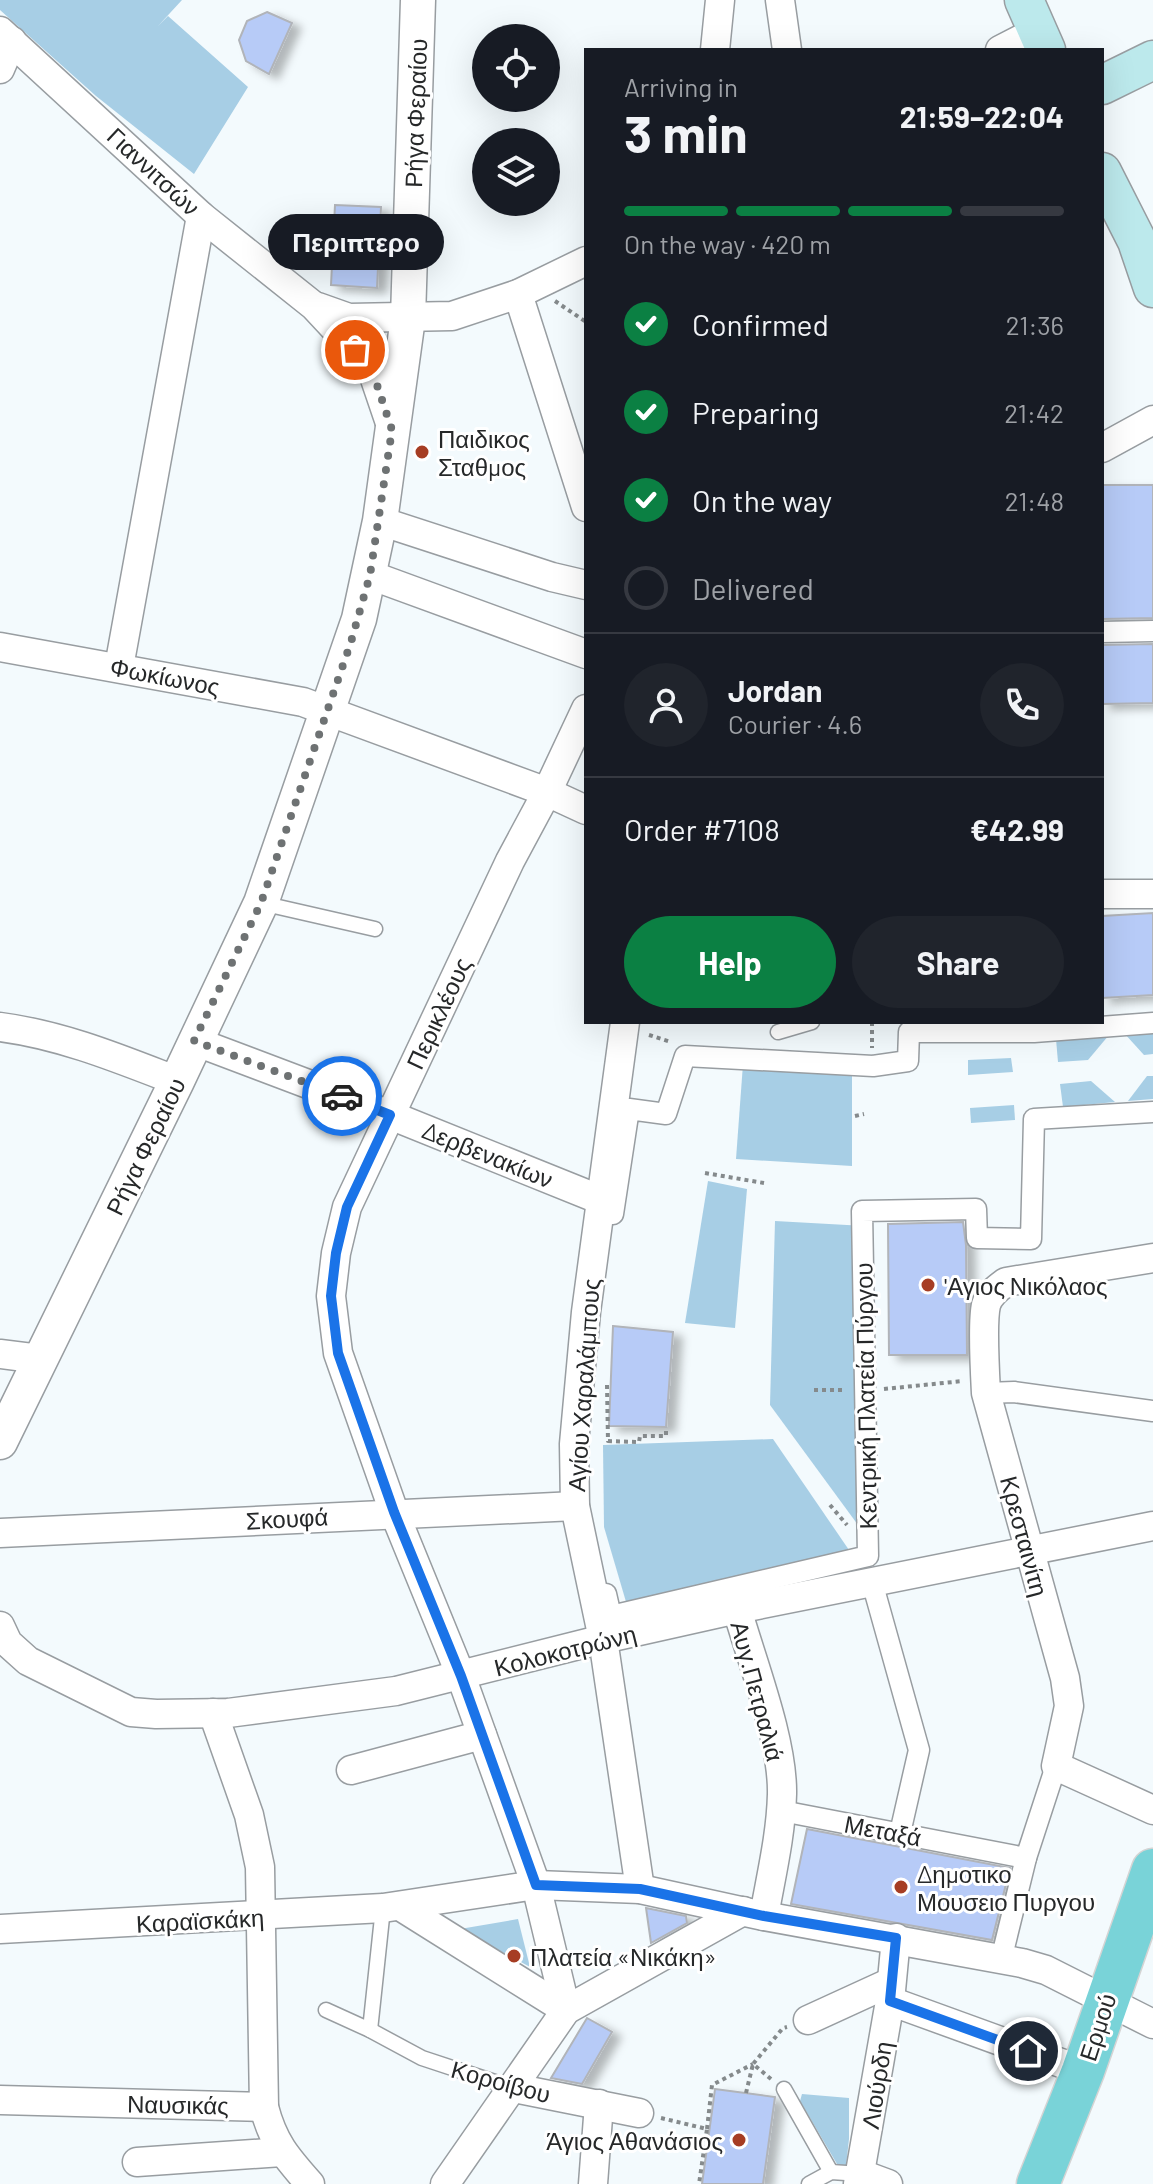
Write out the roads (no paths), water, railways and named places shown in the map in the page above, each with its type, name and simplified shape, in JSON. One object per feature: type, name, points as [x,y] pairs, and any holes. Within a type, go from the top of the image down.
[{"type":"main road","points":[[1104,84],[1153,60]]},
{"type":"main road","points":[[1104,176],[1137,241],[1153,288]]},
{"type":"main road","name":"Ερμού","points":[[1038,2184],[1083,2071],[1153,1870]]},
{"type":"street","name":"Ρήγα Φεραίου","points":[[0,1442],[261,903],[359,619],[380,521],[408,318],[418,0]]},
{"type":"street","points":[[715,48],[720,0]]},
{"type":"street","points":[[780,0],[787,48]]},
{"type":"street","points":[[1003,48],[1035,27]]},
{"type":"street","name":"Γιαννιτσών","points":[[6,36],[201,216],[314,306],[355,350],[374,376],[392,430]]},
{"type":"street","points":[[0,69],[6,36]]},
{"type":"street","points":[[119,667],[201,216]]},
{"type":"street","name":"Γιαννιτσών","points":[[314,306],[349,318],[452,316],[518,294],[584,262]]},
{"type":"street","points":[[518,294],[584,501]]},
{"type":"street","points":[[1104,447],[1153,420]]},
{"type":"street","points":[[380,521],[584,585]]},
{"type":"street","points":[[370,575],[584,653]]},
{"type":"street","points":[[1104,632],[1153,631]]},
{"type":"street","name":"Φωκίωνος","points":[[0,647],[303,702],[547,792],[584,809]]},
{"type":"street","name":"Περικλέους","points":[[566,2010],[536,1885],[461,1676],[394,1512],[338,1353],[331,1296],[336,1253],[347,1207],[510,861],[584,713]]},
{"type":"street","points":[[1104,894],[1153,894]]},
{"type":"street","name":"Κεντρική Πλατεία Πύργου","points":[[1153,1023],[1034,1032],[909,1032],[908,1061],[873,1066],[685,1056],[666,1114],[629,1109],[588,1374],[587,1509],[611,1616],[868,1556],[862,1211],[976,1209],[977,1238],[1031,1239],[1034,1119],[1153,1112]]},
{"type":"street","name":"Αγίου Χαραλάμπους","points":[[625,1024],[586,1312],[577,1412],[575,1506],[603,1639],[640,1889]]},
{"type":"street","points":[[0,1027],[83,1046],[177,1081]]},
{"type":"street","name":"Δερβενακίων","points":[[194,1041],[601,1200]]},
{"type":"street","name":"Κρεσταινίτη","points":[[1056,1766],[1069,1706],[1065,1678],[986,1386],[986,1304],[994,1291],[1006,1282],[1153,1258]]},
{"type":"street","points":[[0,1354],[40,1359]]},
{"type":"street","points":[[986,1386],[1153,1411]]},
{"type":"street","name":"Σκουφά","points":[[0,1533],[394,1512],[575,1506]]},
{"type":"street","name":"Κολοκοτρώνη","points":[[0,1626],[8,1643],[28,1661],[131,1712],[213,1713],[366,1696],[737,1609],[1153,1526]]},
{"type":"street","points":[[872,1582],[919,1750],[900,1833]]},
{"type":"street","name":"Αυγ.Πετραλιά","points":[[737,1609],[778,1750],[782,1792],[777,1843],[754,1914]]},
{"type":"street","points":[[213,1713],[249,1815],[260,1867],[264,2107]]},
{"type":"street","points":[[351,1770],[482,1735]]},
{"type":"street","points":[[1002,1956],[1026,1858],[1056,1766],[1153,1810]]},
{"type":"street","name":"Μεταξά","points":[[787,1812],[1026,1858]]},
{"type":"street","name":"Καραϊσκάκη","points":[[0,1929],[260,1917],[392,1907],[536,1885],[640,1889],[1046,1970],[1153,2024]]},
{"type":"street","points":[[392,1907],[566,2010]]},
{"type":"street","points":[[445,2184],[566,2010],[754,1914]]},
{"type":"street","name":"Λιούρδη","points":[[860,2179],[896,1938]]},
{"type":"street","points":[[796,2024],[890,1991],[1083,2071]]},
{"type":"street","name":"Κοροίβου","points":[[514,2088],[639,2113]]},
{"type":"street","name":"Ναυσικάς","points":[[0,2100],[264,2107],[270,2131],[282,2152],[310,2184]]},
{"type":"street","points":[[593,2184],[599,2104]]},
{"type":"street","points":[[137,2162],[282,2152]]},
{"type":"street","points":[[860,2179],[888,2184]]},
{"type":"lane","points":[[261,903],[375,929]]},
{"type":"lane","points":[[778,1032],[805,1024]]},
{"type":"lane","points":[[370,2030],[392,1907]]},
{"type":"lane","name":"Κοροίβου","points":[[326,2010],[422,2058],[514,2088]]},
{"type":"lane","points":[[784,2089],[831,2172]]},
{"type":"lane","points":[[809,2184],[831,2172],[860,2179]]},
{"type":"place","name":"Περιπτερο","points":[[355,350]]},
{"type":"place","name":"Παιδικος Σταθμος","points":[[422,452]]},
{"type":"place","name":"'Αγιος Νικόλαος","points":[[928,1285]]},
{"type":"place","name":"Δημοτικο Μουσειο Πυργου","points":[[901,1887]]},
{"type":"place","name":"Πλατεία «Νικάκη»","points":[[514,1956]]},
{"type":"place","name":"Άγιος Αθανάσιος","points":[[739,2140]]}]
